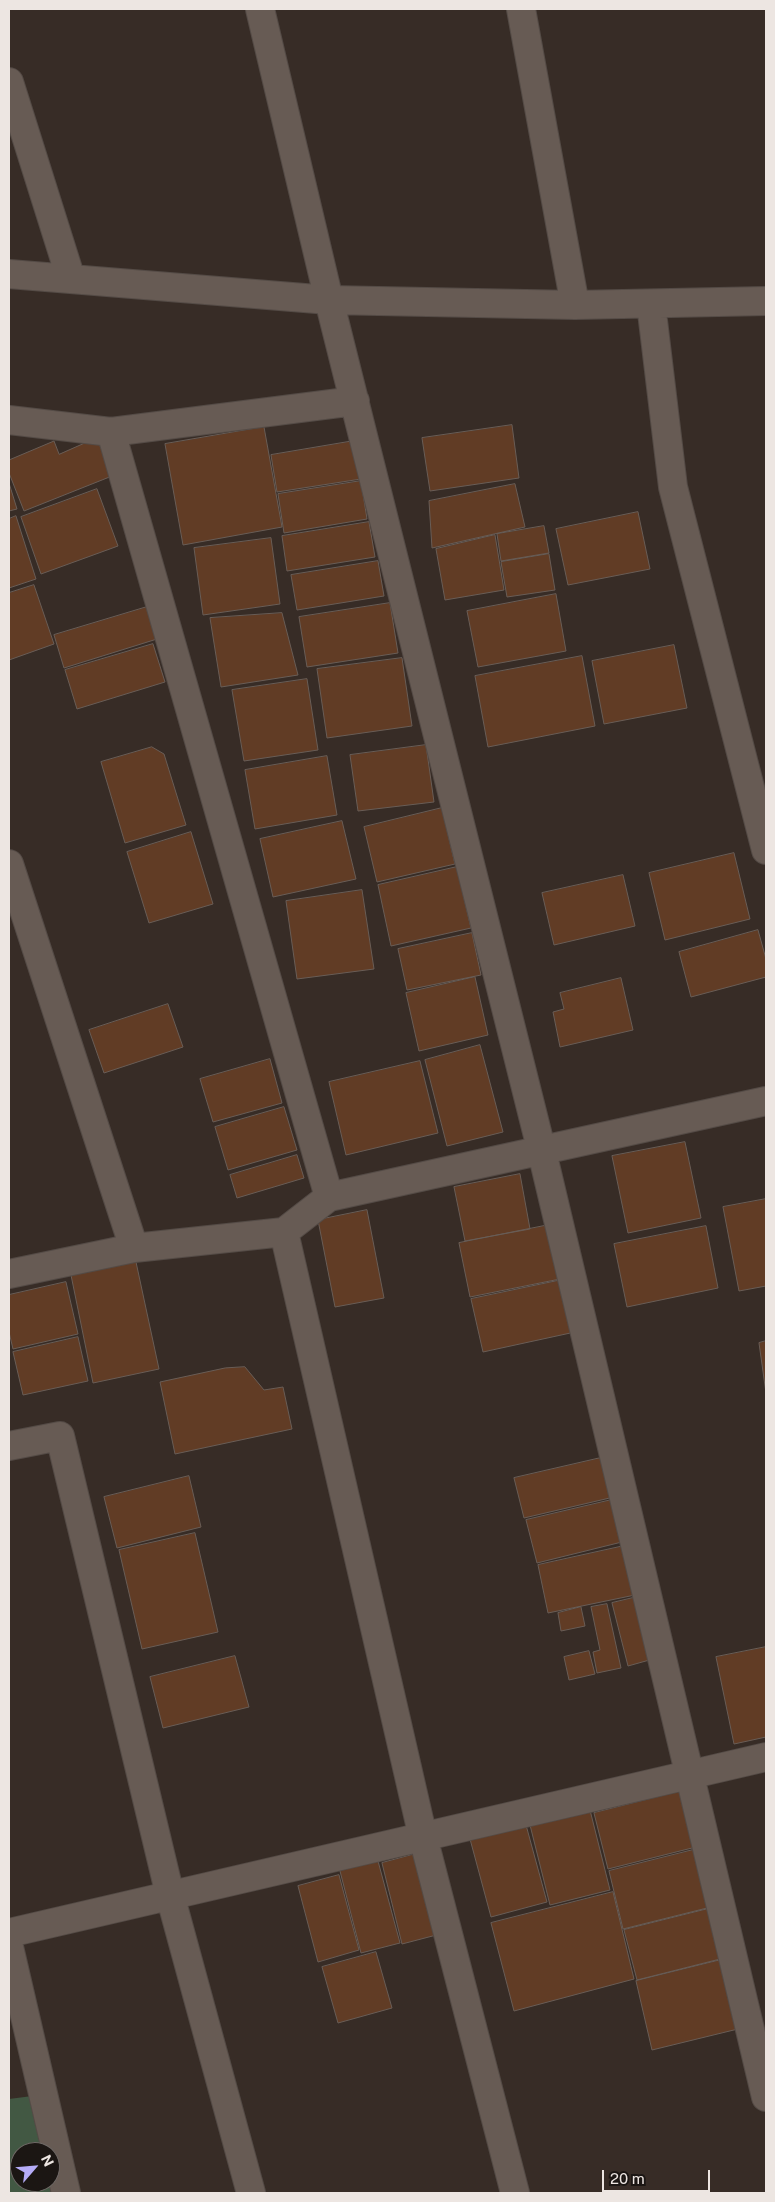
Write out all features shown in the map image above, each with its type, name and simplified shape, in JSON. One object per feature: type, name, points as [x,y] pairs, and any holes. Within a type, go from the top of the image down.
[{"type":"street","points":[[260,9],[329,300],[542,1152],[766,2097]]},
{"type":"street","points":[[521,9],[575,305]]},
{"type":"street","points":[[9,82],[71,279]]},
{"type":"street","points":[[9,274],[329,300],[575,305],[766,301]]},
{"type":"street","points":[[651,304],[673,487],[766,850]]},
{"type":"street","points":[[9,420],[111,432],[355,401]]},
{"type":"street","points":[[111,432],[329,1197]]},
{"type":"street","points":[[9,864],[134,1248]]},
{"type":"street","points":[[9,1274],[134,1248],[284,1232],[329,1197],[542,1152],[766,1101]]},
{"type":"street","points":[[284,1232],[423,1836],[515,2193]]},
{"type":"street","points":[[9,1446],[60,1436],[170,1895],[251,2193]]},
{"type":"street","points":[[9,1933],[766,1757]]},
{"type":"street","points":[[9,1947],[66,2193]]},
{"type":"green space","points":[[40,2095],[50,2142],[10,2142],[10,2192],[60,2192],[60,2188],[61,2193],[9,2193],[9,2099]]},
{"type":"building","points":[[512,425],[519,478],[430,491],[422,438]]},
{"type":"building","points":[[264,427],[282,527],[183,545],[165,444]]},
{"type":"building","points":[[97,438],[112,476],[24,511],[9,473],[9,460],[54,441],[59,454]]},
{"type":"building","points":[[354,441],[361,479],[277,492],[271,455]]},
{"type":"building","points":[[361,481],[367,519],[284,533],[278,494]]},
{"type":"building","points":[[9,483],[17,509],[9,511]]},
{"type":"building","points":[[515,484],[525,527],[432,548],[429,501]]},
{"type":"building","points":[[97,489],[118,546],[41,574],[21,517]]},
{"type":"building","points":[[638,512],[650,569],[568,585],[556,529]]},
{"type":"building","points":[[16,516],[36,579],[9,588],[9,519]]},
{"type":"building","points":[[369,522],[375,557],[287,571],[282,536]]},
{"type":"building","points":[[544,526],[549,553],[501,561],[497,534]]},
{"type":"building","points":[[495,535],[504,590],[445,600],[436,549]]},
{"type":"building","points":[[271,538],[280,604],[203,615],[194,548]]},
{"type":"building","points":[[549,554],[555,590],[507,597],[501,562]]},
{"type":"building","points":[[378,561],[384,596],[297,610],[291,575]]},
{"type":"building","points":[[34,585],[54,644],[9,660],[9,593]]},
{"type":"building","points":[[556,594],[566,651],[478,667],[467,611]]},
{"type":"building","points":[[390,603],[398,653],[307,667],[299,617]]},
{"type":"building","points":[[147,607],[157,639],[64,668],[54,635]]},
{"type":"building","points":[[282,613],[298,675],[221,687],[210,618]]},
{"type":"building","points":[[153,644],[165,682],[77,709],[65,670]]},
{"type":"building","points":[[674,645],[687,708],[604,724],[592,661]]},
{"type":"building","points":[[582,656],[595,726],[488,747],[475,676]]},
{"type":"building","points":[[402,658],[412,726],[327,738],[317,669]]},
{"type":"building","points":[[307,679],[318,750],[244,761],[232,690]]},
{"type":"building","points":[[426,745],[434,802],[358,811],[350,755]]},
{"type":"building","points":[[152,747],[164,754],[186,825],[125,843],[101,762]]},
{"type":"building","points":[[327,756],[337,815],[255,829],[245,770]]},
{"type":"building","points":[[442,808],[455,864],[377,882],[364,827]]},
{"type":"building","points":[[342,821],[356,879],[273,897],[260,839]]},
{"type":"building","points":[[191,832],[213,904],[149,923],[127,852]]},
{"type":"building","points":[[734,853],[750,919],[665,940],[649,873]]},
{"type":"building","points":[[457,867],[471,928],[391,946],[378,885]]},
{"type":"building","points":[[623,875],[635,926],[554,945],[542,893]]},
{"type":"building","points":[[362,890],[374,969],[297,979],[286,901]]},
{"type":"building","points":[[758,930],[766,959],[766,977],[691,997],[679,952]]},
{"type":"building","points":[[472,933],[481,975],[407,990],[398,949]]},
{"type":"building","points":[[475,977],[488,1035],[419,1051],[406,993]]},
{"type":"building","points":[[621,978],[633,1030],[560,1047],[553,1012],[564,1009],[560,993]]},
{"type":"building","points":[[168,1004],[183,1047],[104,1073],[89,1030]]},
{"type":"building","points":[[480,1045],[503,1132],[447,1146],[425,1060]]},
{"type":"building","points":[[270,1059],[282,1103],[213,1122],[200,1079]]},
{"type":"building","points":[[420,1061],[438,1133],[346,1155],[329,1082]]},
{"type":"building","points":[[284,1107],[297,1150],[228,1170],[215,1127]]},
{"type":"building","points":[[685,1142],[701,1218],[628,1233],[612,1156]]},
{"type":"building","points":[[297,1155],[304,1178],[237,1198],[230,1175]]},
{"type":"building","points":[[520,1174],[530,1229],[465,1241],[454,1187]]},
{"type":"building","points":[[766,1199],[766,1286],[739,1291],[723,1207]]},
{"type":"building","points":[[367,1210],[384,1298],[335,1307],[318,1220]]},
{"type":"building","points":[[549,1225],[560,1279],[470,1297],[459,1243]]},
{"type":"building","points":[[706,1226],[718,1288],[627,1307],[614,1244]]},
{"type":"building","points":[[136,1262],[159,1369],[93,1383],[71,1275]]},
{"type":"building","points":[[562,1280],[575,1332],[483,1352],[471,1299]]},
{"type":"building","points":[[66,1282],[78,1334],[13,1349],[9,1332],[9,1295]]},
{"type":"building","points":[[78,1337],[88,1381],[23,1395],[13,1352]]},
{"type":"building","points":[[766,1341],[766,1393],[759,1343]]},
{"type":"building","points":[[245,1367],[264,1390],[283,1387],[292,1429],[175,1454],[160,1382],[225,1368]]},
{"type":"building","points":[[605,1457],[614,1497],[524,1518],[514,1478]]},
{"type":"building","points":[[189,1476],[201,1527],[117,1548],[104,1497]]},
{"type":"building","points":[[620,1498],[630,1540],[537,1563],[526,1520]]},
{"type":"building","points":[[195,1533],[218,1632],[142,1649],[119,1550]]},
{"type":"building","points":[[624,1546],[635,1595],[548,1613],[538,1565]]},
{"type":"building","points":[[637,1597],[653,1659],[628,1666],[612,1603]]},
{"type":"building","points":[[607,1604],[621,1668],[597,1673],[593,1652],[600,1650],[591,1607]]},
{"type":"building","points":[[581,1607],[585,1626],[561,1631],[558,1613]]},
{"type":"building","points":[[766,1647],[766,1737],[734,1744],[716,1657]]},
{"type":"building","points":[[589,1651],[595,1674],[569,1680],[564,1657]]},
{"type":"building","points":[[235,1656],[249,1707],[163,1728],[150,1677]]},
{"type":"building","points":[[682,1791],[696,1847],[608,1869],[594,1813]]},
{"type":"building","points":[[590,1810],[610,1890],[550,1905],[530,1825]]},
{"type":"building","points":[[526,1825],[547,1902],[491,1917],[470,1839]]},
{"type":"building","points":[[697,1849],[711,1907],[623,1929],[609,1871]]},
{"type":"building","points":[[423,1852],[444,1933],[402,1944],[382,1863]]},
{"type":"building","points":[[378,1861],[400,1943],[361,1953],[340,1871]]},
{"type":"building","points":[[339,1875],[359,1950],[318,1962],[298,1886]]},
{"type":"building","points":[[613,1892],[634,1979],[514,2011],[491,1923]]},
{"type":"building","points":[[712,1908],[724,1958],[637,1980],[624,1930]]},
{"type":"building","points":[[376,1952],[392,2008],[338,2023],[322,1967]]},
{"type":"building","points":[[725,1959],[742,2028],[652,2050],[636,1981]]}]
